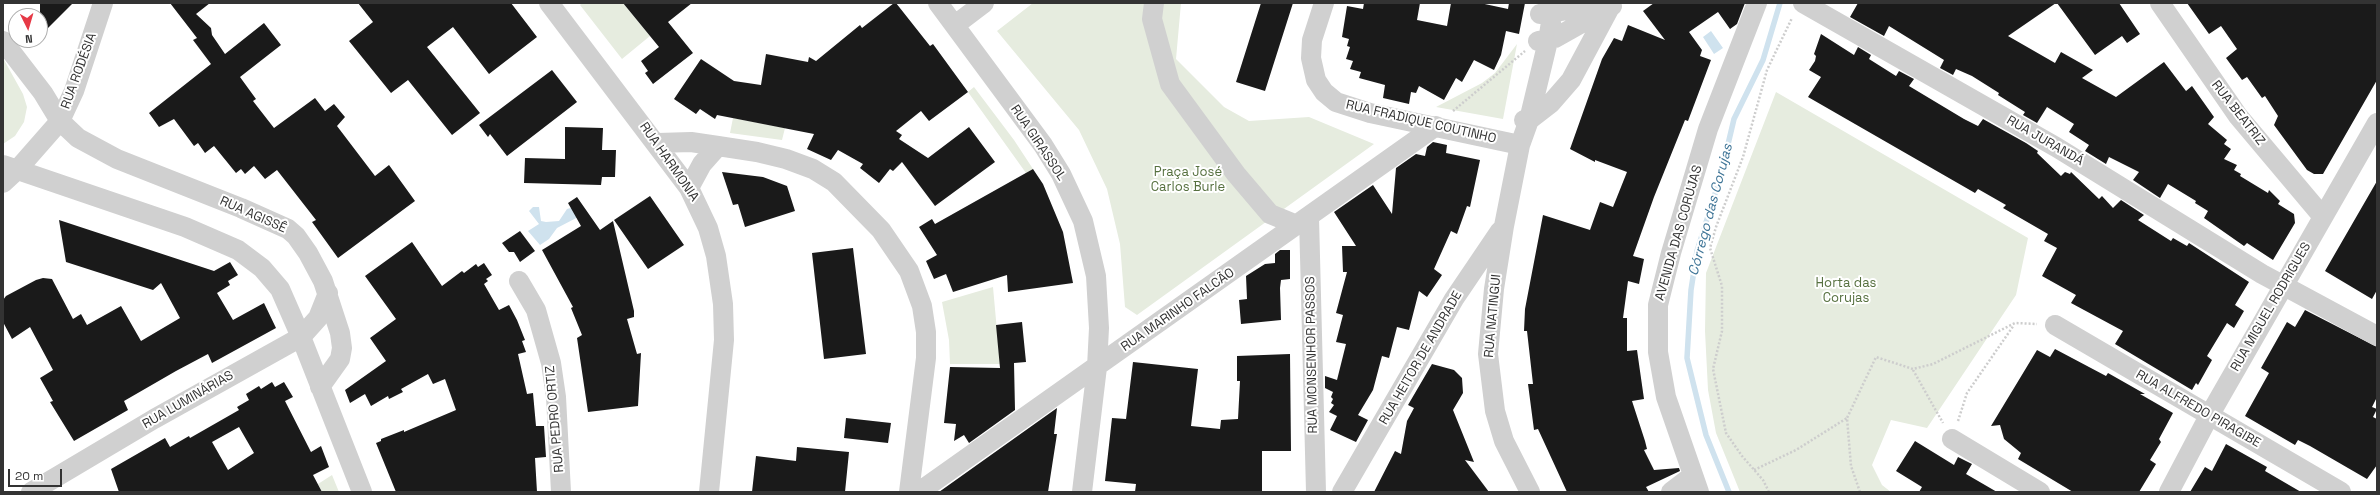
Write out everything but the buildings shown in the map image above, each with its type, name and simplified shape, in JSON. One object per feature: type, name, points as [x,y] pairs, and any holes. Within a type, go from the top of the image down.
[{"type":"street","name":"RUA RODÉSIA","points":[[8,173],[60,121],[74,91],[103,3]]},
{"type":"street","name":"RUA HARMONIA","points":[[549,3],[658,143],[690,188],[708,228],[716,256],[723,304],[722,377],[709,492]]},
{"type":"street","name":"RUA GIRASSOL","points":[[938,3],[1042,145],[1061,174],[1083,221],[1096,276],[1098,328],[1097,367],[1082,492]]},
{"type":"street","points":[[955,25],[984,3]]},
{"type":"street","points":[[1154,3],[1152,19],[1170,84],[1236,174],[1270,214],[1303,221]]},
{"type":"street","name":"RUA FRADIQUE COUTINHO","points":[[1324,3],[1312,40],[1311,58],[1316,80],[1324,92],[1336,102],[1349,107],[1436,126],[1523,130]]},
{"type":"street","name":"AVENIDA DAS CORUJAS","points":[[1695,484],[1666,397],[1658,352],[1658,305],[1671,253],[1708,129],[1757,3]]},
{"type":"street","name":"RUA BEATRIZ","points":[[2160,3],[2238,116],[2307,197],[2322,217]]},
{"type":"street","points":[[1547,8],[1613,5]]},
{"type":"street","points":[[1539,42],[1613,5]]},
{"type":"street","points":[[1523,130],[1551,103],[1571,80],[1613,5]]},
{"type":"street","name":"RUA NATINGUI","points":[[1530,492],[1504,441],[1495,411],[1488,354],[1494,290],[1504,226],[1539,42],[1547,8]]},
{"type":"street","name":"RUA JURANDÁ","points":[[1798,9],[2056,147],[2284,286],[2377,336]]},
{"type":"street","name":"RUA AGISSÊ","points":[[3,41],[43,92],[60,121],[78,138],[117,159],[241,208],[288,229],[308,253],[328,293],[340,333],[342,348],[335,368],[320,387]]},
{"type":"street","name":"RUA MARINHO FALCÃO","points":[[918,492],[1097,367],[1436,126]]},
{"type":"street","name":"RUA MIGUEL RODRIGUES","points":[[2169,492],[2209,416],[2322,217],[2374,135]]},
{"type":"street","points":[[658,143],[691,142],[757,152],[786,159],[814,169],[834,182],[881,230],[909,271],[922,306],[926,332],[926,358],[909,492]]},
{"type":"street","points":[[690,188],[702,164],[718,146]]},
{"type":"street","points":[[8,173],[184,227],[238,250],[262,268],[280,289],[301,337],[362,492]]},
{"type":"street","name":"RUA MONSENHOR PASSOS","points":[[1303,221],[1316,492]]},
{"type":"street","name":"RUA HEITOR DE ANDRADE","points":[[1342,492],[1454,299],[1504,226]]},
{"type":"street","name":"RUA PEDRO ORTIZ","points":[[519,281],[536,310],[551,363],[556,397],[561,492]]},
{"type":"street","name":"RUA LUMINÁRIAS","points":[[31,492],[154,419],[301,337],[318,318],[328,293]]},
{"type":"street","name":"RUA ALFREDO PIRAGIBE","points":[[2055,325],[2341,492]]},
{"type":"street","points":[[1952,439],[2040,492]]},
{"type":"street","points":[[1671,492],[1695,484]]},
{"type":"path","points":[[1769,492],[1763,480],[1726,433],[1713,369],[1722,331],[1722,286],[1710,248],[1716,227],[1743,157],[1768,70],[1798,9]]},
{"type":"path","points":[[1436,126],[1539,42]]},
{"type":"path","points":[[1754,470],[1796,450],[1846,418],[1876,357],[1913,369],[1933,364],[2015,323],[2055,325]]},
{"type":"path","points":[[1952,439],[1967,393],[2015,323]]},
{"type":"path","points":[[1913,369],[1952,439]]},
{"type":"path","points":[[1846,418],[1851,466],[1860,492]]},
{"type":"green space","points":[[582,3],[623,3],[650,36],[622,59],[580,5]]},
{"type":"green space","name":"Praça José Carlos Burle","points":[[1033,3],[1181,3],[1176,59],[1224,107],[1249,121],[1309,117],[1374,144],[1137,315],[1125,307],[1120,244],[1107,189],[1079,130],[997,31]]},
{"type":"green space","points":[[1517,44],[1503,119],[1436,107],[1482,83],[1495,73]]},
{"type":"green space","points":[[3,58],[23,94],[27,107],[24,122],[15,136],[3,144]]},
{"type":"green space","points":[[974,87],[1014,140],[1033,169],[1026,173],[968,92]]},
{"type":"green space","name":"Horta das Corujas","points":[[1776,92],[2028,238],[2016,295],[1927,428],[1891,420],[1872,465],[1882,485],[1891,492],[1740,492],[1716,433],[1708,390],[1705,331],[1706,273]]},
{"type":"green space","points":[[733,118],[785,128],[782,140],[730,133]]},
{"type":"green space","points":[[993,287],[1000,364],[950,364],[949,340],[942,302]]},
{"type":"green space","points":[[332,475],[339,492],[322,492],[318,484]]},
{"type":"water","points":[[1711,31],[1723,48],[1714,54],[1703,37]]},
{"type":"water","points":[[533,207],[539,207],[541,221],[546,222],[559,221],[567,209],[574,207],[582,215],[557,228],[549,239],[540,245],[528,231],[539,224],[529,211]]},
{"type":"waterway","name":"Córrego das Corujas","points":[[1729,492],[1706,435],[1687,358],[1691,290],[1697,251],[1720,178],[1734,119],[1763,60],[1780,3]]}]
